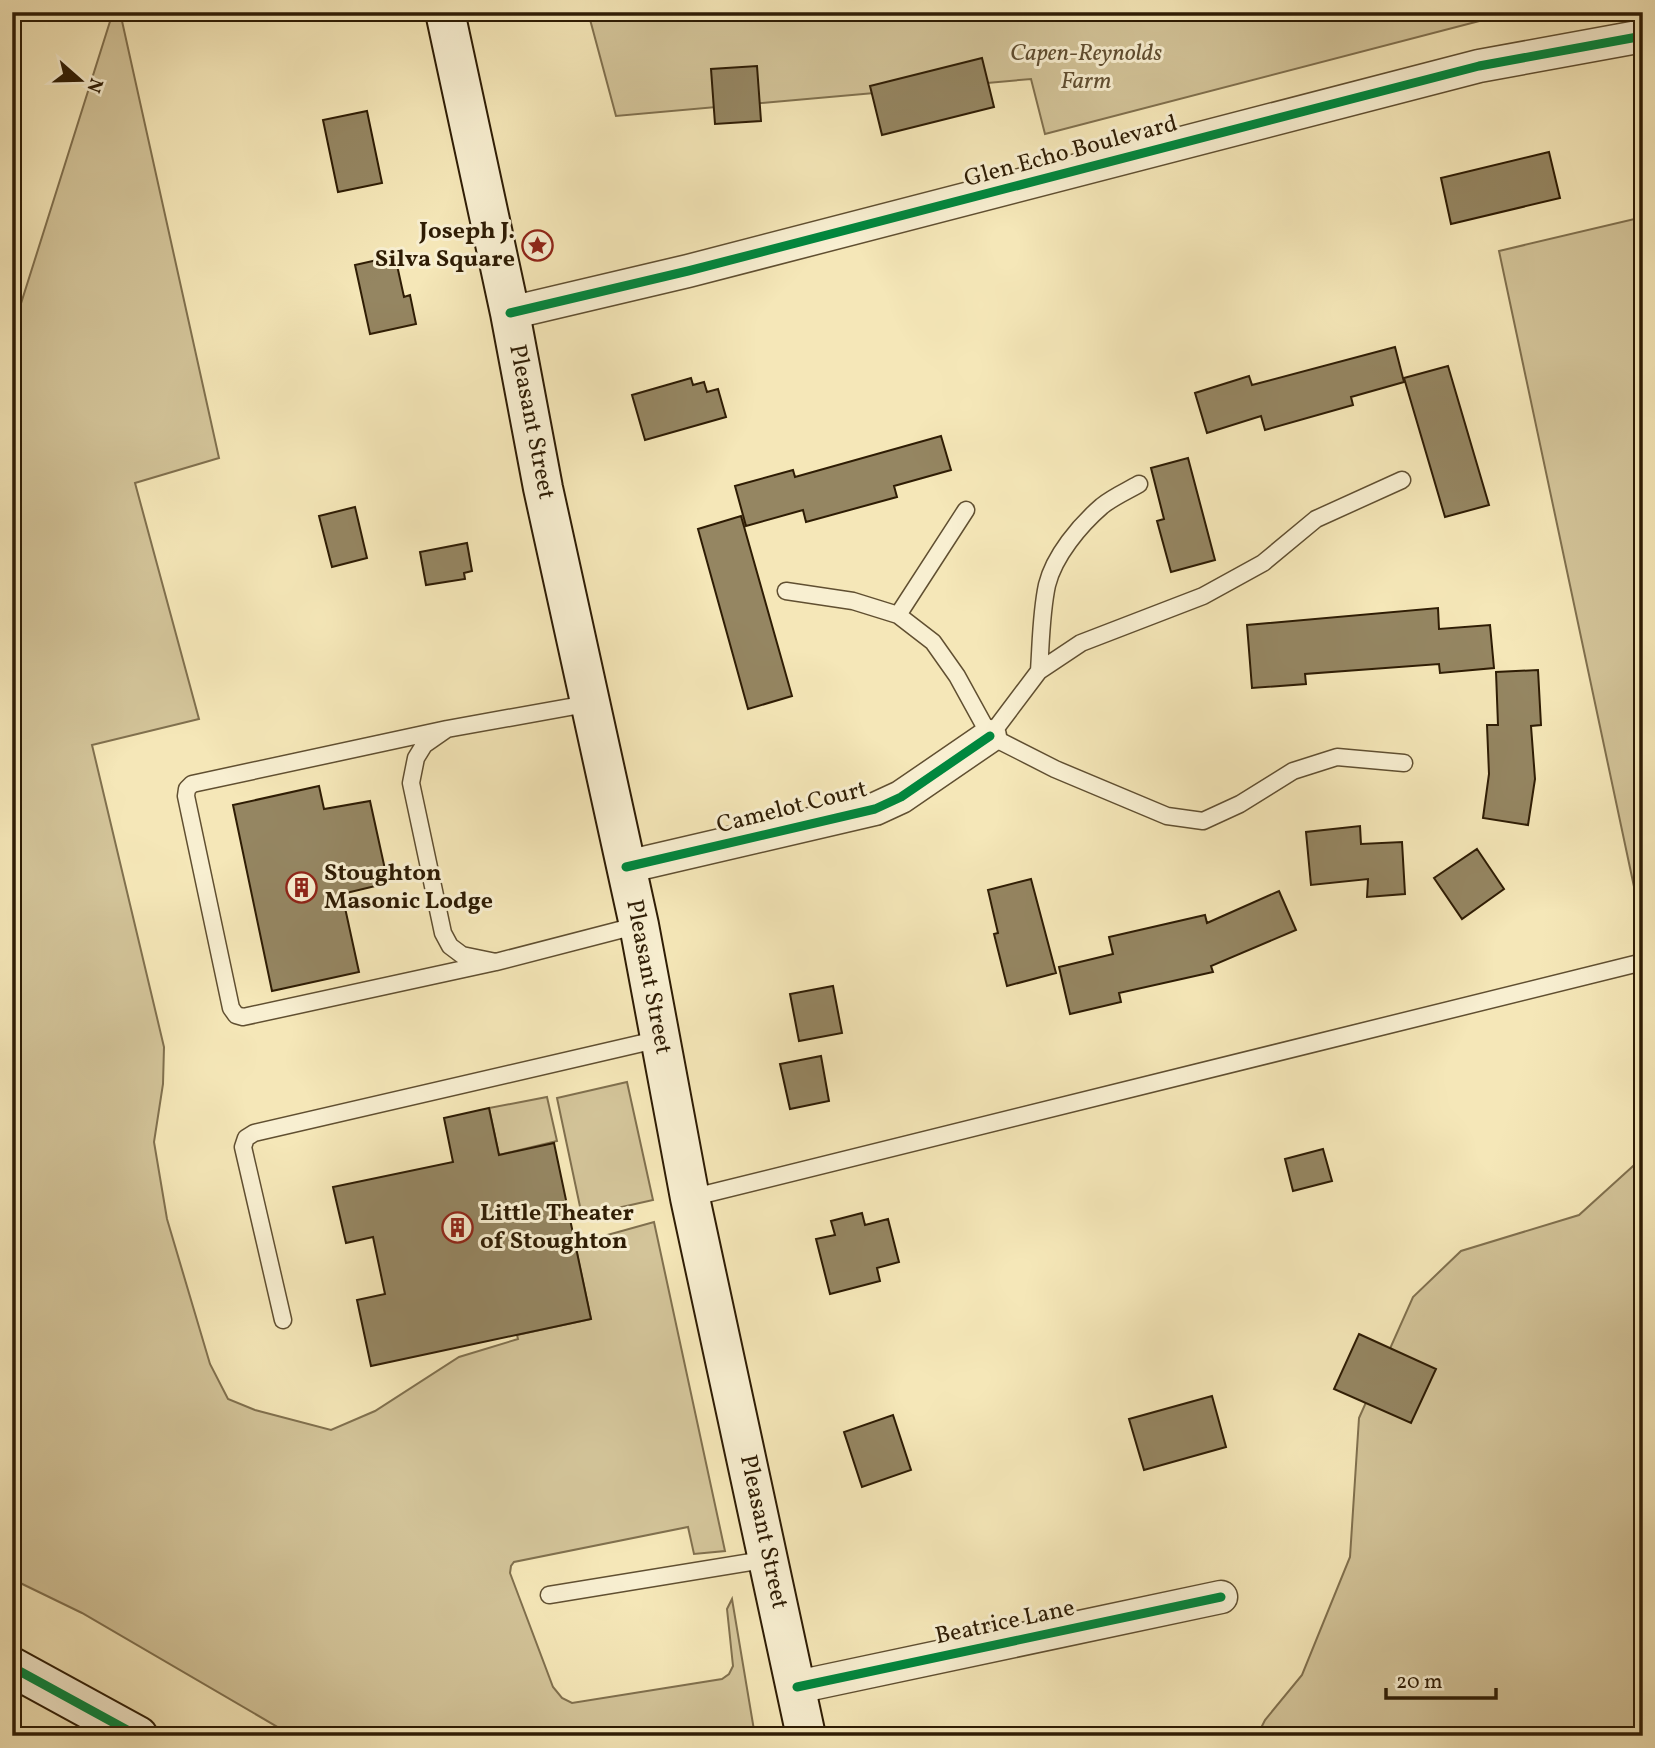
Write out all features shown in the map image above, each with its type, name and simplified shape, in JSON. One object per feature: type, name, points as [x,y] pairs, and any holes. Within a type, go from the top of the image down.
[{"type":"main road","name":"Pleasant Street","points":[[445,12],[510,313],[543,488],[639,925],[690,1198],[806,1736]]},
{"type":"main road","points":[[12,1667],[138,1736]]},
{"type":"street","name":"Glen Echo Boulevard","points":[[510,313],[688,271],[1479,66],[1643,36]]},
{"type":"street","name":"Camelot Court","points":[[626,867],[848,817],[876,808],[901,797],[990,736]]},
{"type":"street","name":"Beatrice Lane","points":[[797,1687],[1221,1597]]},
{"type":"lane","points":[[990,736],[1039,671],[1081,643],[1203,596],[1263,564],[1316,519],[1402,480]]},
{"type":"lane","points":[[1039,671],[1042,617],[1048,582],[1061,556],[1082,527],[1104,504],[1139,484]]},
{"type":"lane","points":[[898,615],[966,510]]},
{"type":"lane","points":[[786,591],[853,601],[898,615],[933,642],[957,676],[990,736],[1055,769],[1167,816],[1203,821],[1240,804],[1293,771],[1336,757],[1404,762]]},
{"type":"lane","points":[[592,703],[447,729],[192,784],[187,789],[186,796],[230,1008],[236,1015],[243,1017],[496,962],[639,925]]},
{"type":"lane","points":[[447,729],[424,745],[416,758],[411,783],[443,933],[450,946],[462,955],[496,962]]},
{"type":"lane","points":[[690,1198],[1643,962]]},
{"type":"lane","points":[[284,1321],[243,1147],[246,1138],[254,1133],[660,1039]]},
{"type":"lane","points":[[549,1595],[769,1559]]},
{"type":"green space","points":[[113,12],[120,12],[219,458],[135,483],[199,719],[92,745],[164,1047],[163,1084],[154,1142],[167,1219],[210,1364],[228,1399],[255,1410],[331,1430],[375,1411],[459,1357],[518,1339],[517,1335],[591,1319],[575,1244],[654,1222],[725,1551],[694,1554],[688,1527],[514,1562],[510,1573],[553,1687],[562,1698],[572,1703],[722,1679],[729,1674],[733,1666],[727,1609],[732,1599],[755,1736],[293,1736],[82,1613],[12,1579],[12,332]]},
{"type":"green space","name":"Capen-Reynolds Farm","points":[[588,12],[1514,12],[1045,134],[1031,79],[616,116]]},
{"type":"green space","points":[[1643,217],[1643,929],[1499,251]]},
{"type":"green space","points":[[627,1082],[653,1200],[582,1216],[557,1098]]},
{"type":"green space","points":[[547,1097],[557,1141],[499,1155],[489,1108]]},
{"type":"green space","points":[[1643,1157],[1643,1736],[1257,1736],[1265,1720],[1302,1675],[1350,1557],[1359,1418],[1413,1297],[1461,1251],[1579,1215]]},
{"type":"building","points":[[982,58],[994,107],[882,135],[870,86]]},
{"type":"building","points":[[757,66],[761,121],[715,124],[711,69]]},
{"type":"building","points":[[367,111],[382,183],[338,192],[323,120]]},
{"type":"building","points":[[1549,152],[1560,198],[1451,224],[1441,178]]},
{"type":"building","points":[[395,256],[404,297],[410,295],[416,324],[370,334],[355,265]]},
{"type":"building","points":[[1395,347],[1404,382],[1351,397],[1353,405],[1265,430],[1261,416],[1207,433],[1195,393],[1249,376],[1252,385]]},
{"type":"building","points":[[1448,366],[1489,505],[1445,517],[1404,378]]},
{"type":"building","points":[[691,378],[693,385],[704,382],[707,392],[718,389],[726,417],[645,440],[632,395]]},
{"type":"building","points":[[941,436],[951,470],[894,486],[897,497],[806,522],[803,510],[746,526],[735,486],[793,470],[795,477]]},
{"type":"building","points":[[1188,458],[1215,560],[1171,572],[1157,521],[1164,519],[1151,468]]},
{"type":"building","points":[[355,507],[367,558],[332,567],[319,516]]},
{"type":"building","points":[[741,516],[792,696],[748,709],[698,529]]},
{"type":"building","points":[[467,543],[472,571],[464,573],[465,579],[426,585],[420,552]]},
{"type":"building","points":[[1438,608],[1439,629],[1490,625],[1494,668],[1440,673],[1439,664],[1305,674],[1306,684],[1252,688],[1247,625]]},
{"type":"building","points":[[1538,670],[1541,725],[1531,726],[1535,779],[1528,825],[1483,818],[1489,774],[1487,725],[1498,725],[1496,672]]},
{"type":"building","name":"Stoughton Masonic Lodge","points":[[319,786],[324,809],[370,801],[388,883],[342,894],[359,972],[272,991],[233,805]]},
{"type":"building","points":[[1360,826],[1361,844],[1402,842],[1405,894],[1367,897],[1368,879],[1311,885],[1306,832]]},
{"type":"building","points":[[1477,849],[1504,889],[1462,919],[1434,878]]},
{"type":"building","points":[[1031,879],[1056,973],[1007,986],[994,934],[998,933],[988,890]]},
{"type":"building","points":[[1279,891],[1296,930],[1211,966],[1213,972],[1119,993],[1121,1002],[1070,1014],[1059,967],[1113,954],[1109,937],[1205,915],[1207,923]]},
{"type":"building","points":[[833,986],[842,1033],[799,1041],[790,994]]},
{"type":"building","points":[[821,1056],[829,1101],[790,1109],[780,1064]]},
{"type":"building","name":"Little Theater of Stoughton","points":[[489,1108],[499,1155],[554,1143],[591,1319],[371,1366],[357,1300],[385,1294],[373,1237],[346,1243],[333,1187],[453,1162],[444,1118]]},
{"type":"building","points":[[1323,1149],[1332,1181],[1293,1191],[1285,1159]]},
{"type":"building","points":[[862,1213],[865,1225],[888,1219],[899,1262],[877,1268],[880,1281],[830,1294],[816,1239],[835,1235],[831,1221]]},
{"type":"building","points":[[1359,1334],[1436,1369],[1411,1423],[1334,1389]]},
{"type":"building","points":[[1212,1396],[1226,1447],[1144,1470],[1129,1419]]},
{"type":"building","points":[[893,1415],[911,1470],[862,1487],[844,1432]]},
{"type":"cycle path","points":[[510,313],[688,271],[1479,66],[1643,36]]},
{"type":"cycle path","points":[[626,867],[875,809],[901,797],[990,736]]},
{"type":"cycle path","points":[[797,1687],[1221,1597]]},
{"type":"cycle path","points":[[12,1667],[138,1736]]},
{"type":"place","name":"Joseph J. Silva Square","points":[[538,246]]},
{"type":"place","name":"Stoughton Masonic Lodge","points":[[301,888]]},
{"type":"place","name":"Little Theater of Stoughton","points":[[457,1228]]}]
